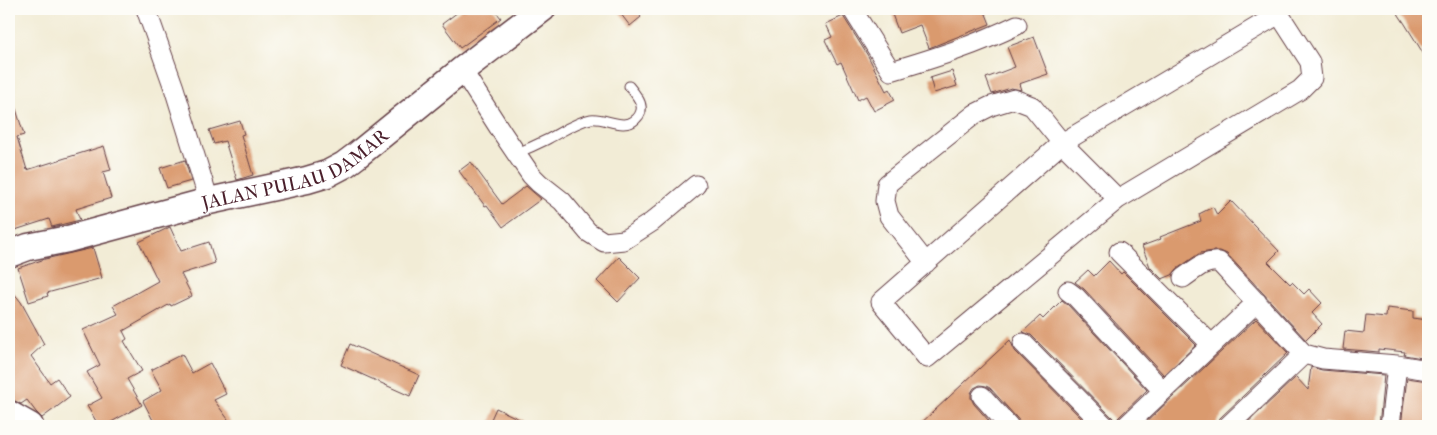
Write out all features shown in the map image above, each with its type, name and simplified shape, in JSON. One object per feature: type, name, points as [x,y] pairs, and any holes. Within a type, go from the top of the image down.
[{"type":"street","points":[[146,9],[174,88],[209,201]]},
{"type":"street","name":"JALAN PULAU DAMAR","points":[[9,254],[28,247],[68,239],[209,201],[327,174],[356,156],[462,70],[542,9]]},
{"type":"street","points":[[852,9],[892,71],[987,40],[1017,25]]},
{"type":"street","points":[[1277,12],[1310,62],[1312,78],[1300,90],[1118,199],[927,358],[881,302],[1062,143],[1277,12]]},
{"type":"street","points":[[462,70],[531,175],[562,201],[588,232],[604,242],[624,240],[652,222],[696,186]]},
{"type":"street","points":[[926,263],[889,216],[884,201],[887,184],[975,114],[992,106],[1014,99],[1032,106],[1062,143],[1118,199]]},
{"type":"street","points":[[1119,252],[1212,345]]},
{"type":"street","points":[[1183,278],[1211,261],[1219,262],[1304,354],[1323,359],[1397,365],[1428,370]]},
{"type":"street","points":[[1068,291],[1076,297],[1163,391]]},
{"type":"street","points":[[1126,426],[1257,302]]},
{"type":"street","points":[[1023,343],[1105,426]]},
{"type":"street","points":[[1228,426],[1304,354]]},
{"type":"street","points":[[1390,426],[1397,365]]},
{"type":"street","points":[[982,396],[1000,423]]},
{"type":"street","points":[[9,414],[30,426]]},
{"type":"lane","points":[[517,153],[546,140],[570,126],[592,119],[625,124],[631,123],[641,112],[641,104],[629,86]]},
{"type":"building","points":[[462,9],[494,9],[501,18],[460,48],[442,24]]},
{"type":"building","points":[[617,9],[635,9],[641,17],[630,26]]},
{"type":"building","points":[[890,9],[984,9],[990,24],[929,48],[920,25],[899,33]]},
{"type":"building","points":[[1395,9],[1428,9],[1428,61],[1405,24]]},
{"type":"building","points":[[843,16],[868,56],[886,91],[889,89],[895,100],[874,111],[866,96],[858,100],[841,62],[837,64],[825,40],[832,37],[826,24]]},
{"type":"building","points":[[1034,37],[1048,74],[1019,84],[1021,90],[1011,88],[992,94],[986,78],[1015,67],[1007,47]]},
{"type":"building","points":[[952,71],[957,86],[934,93],[930,78]]},
{"type":"building","points":[[12,96],[24,135],[17,137],[27,170],[104,146],[111,170],[103,172],[111,198],[76,209],[80,220],[52,227],[49,219],[9,232],[9,97]]},
{"type":"building","points":[[240,121],[244,134],[241,135],[253,175],[237,180],[225,141],[214,144],[209,130]]},
{"type":"building","points":[[185,160],[191,181],[167,188],[160,168]]},
{"type":"building","points":[[471,162],[502,204],[526,186],[541,199],[503,227],[459,171]]},
{"type":"building","points":[[1231,201],[1279,251],[1268,262],[1290,284],[1292,282],[1304,294],[1309,289],[1322,303],[1312,313],[1322,324],[1306,340],[1227,254],[1220,251],[1200,253],[1177,269],[1172,275],[1162,279],[1150,267],[1142,246],[1201,221],[1199,214],[1213,207],[1217,215]]},
{"type":"building","points":[[170,227],[181,251],[209,242],[215,263],[181,274],[192,296],[171,306],[170,304],[123,331],[127,339],[124,341],[142,371],[127,379],[142,405],[104,426],[99,426],[87,406],[102,398],[87,372],[100,365],[83,330],[118,314],[113,306],[158,281],[139,242]]},
{"type":"building","points":[[93,248],[102,278],[47,293],[48,296],[29,302],[18,268],[45,259]]},
{"type":"building","points":[[619,257],[640,278],[618,302],[597,281]]},
{"type":"building","points":[[1109,261],[1121,274],[1123,272],[1196,345],[1164,375],[1084,289],[1075,282],[1088,270],[1094,276]]},
{"type":"building","points":[[9,287],[21,302],[44,344],[31,356],[50,383],[57,378],[70,397],[42,418],[27,400],[21,404],[13,400],[9,394]]},
{"type":"building","points":[[1062,300],[1147,390],[1115,422],[1031,335],[1023,332],[1040,316],[1043,319]]},
{"type":"building","points":[[1387,308],[1413,311],[1413,318],[1428,320],[1428,359],[1404,355],[1405,352],[1379,349],[1379,352],[1343,349],[1345,331],[1364,333],[1366,315],[1386,317]]},
{"type":"building","points":[[1256,319],[1288,353],[1220,418],[1217,426],[1142,426]]},
{"type":"building","points":[[1010,340],[1015,351],[1089,426],[1024,426],[990,388],[980,385],[974,388],[971,398],[989,421],[984,426],[918,426]]},
{"type":"building","points":[[350,344],[419,375],[410,396],[341,365]]},
{"type":"building","points":[[182,354],[192,373],[210,363],[226,394],[214,400],[233,426],[156,426],[143,401],[162,390],[151,370]]},
{"type":"building","points":[[1311,367],[1322,370],[1384,375],[1379,426],[1348,426],[1324,423],[1321,426],[1244,426],[1296,377],[1308,390]]},
{"type":"building","points":[[1407,378],[1428,381],[1428,426],[1401,426]]},
{"type":"building","points":[[496,408],[534,426],[488,426]]}]
